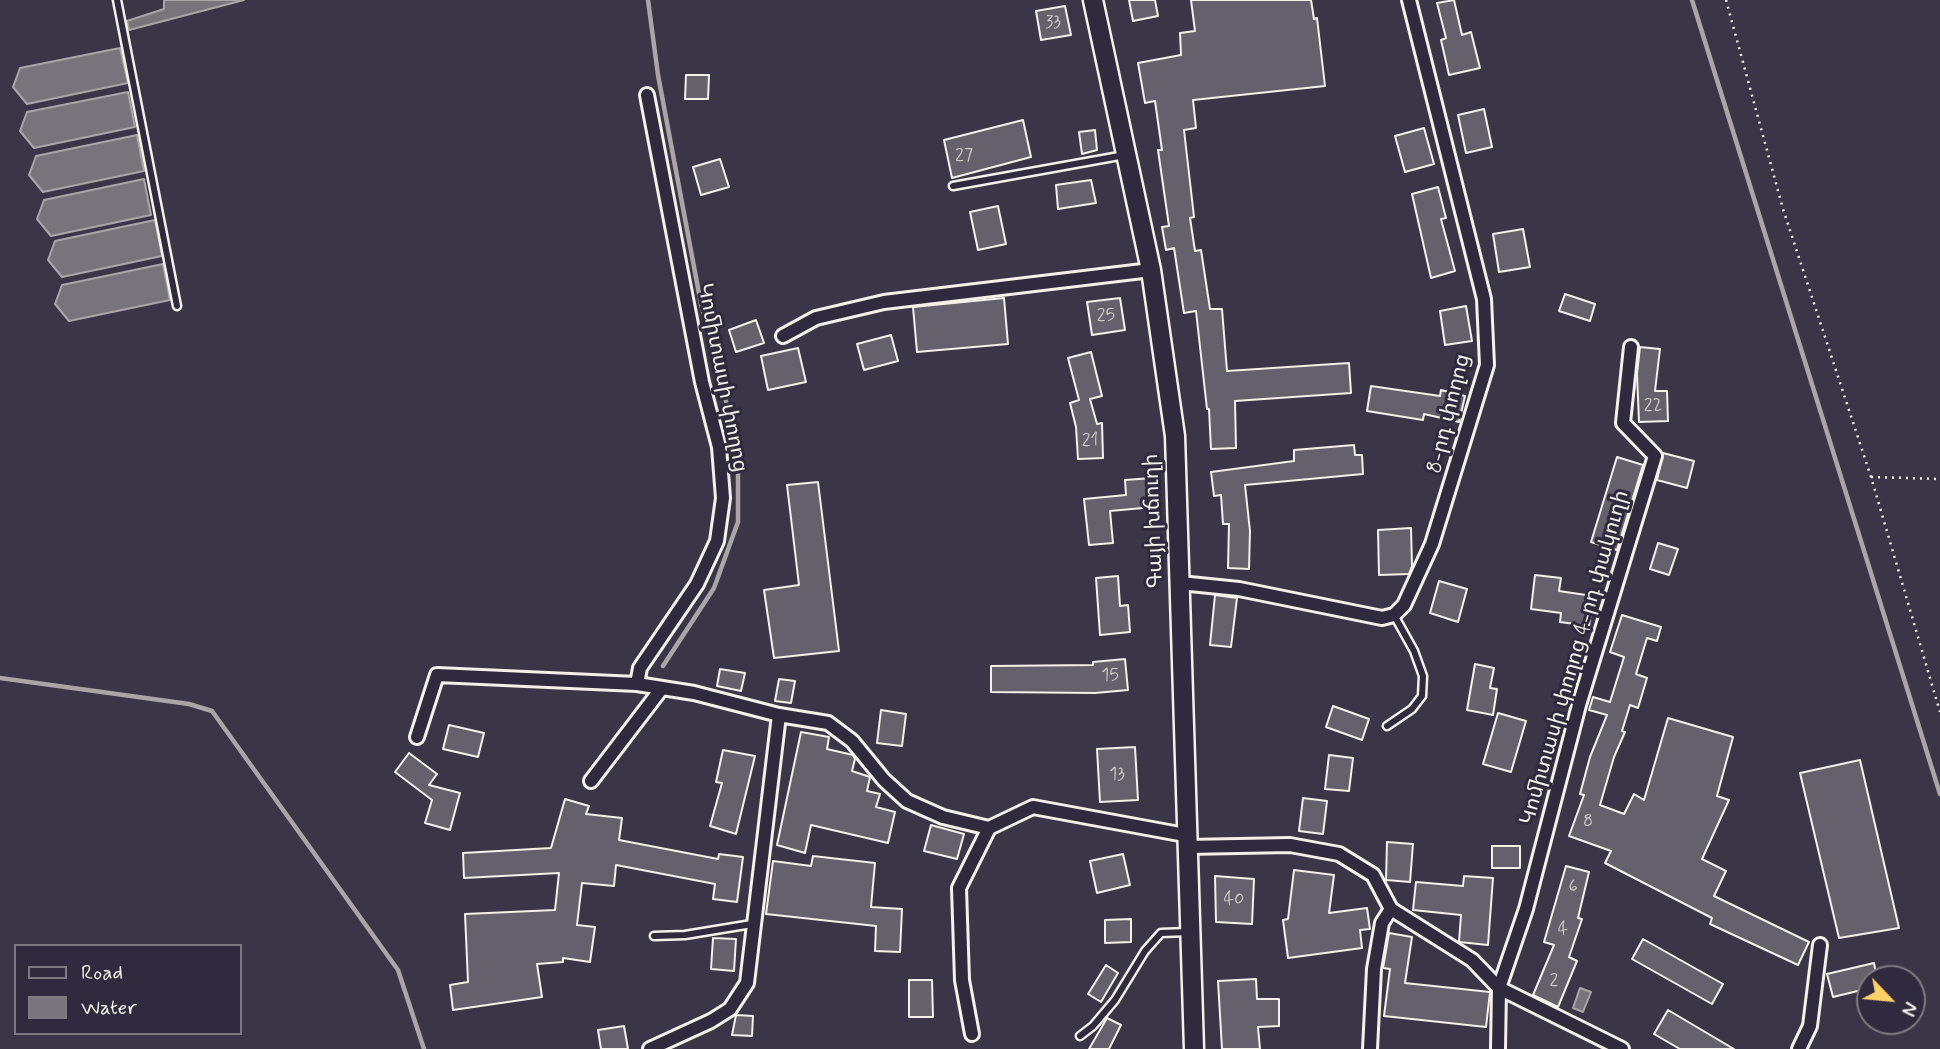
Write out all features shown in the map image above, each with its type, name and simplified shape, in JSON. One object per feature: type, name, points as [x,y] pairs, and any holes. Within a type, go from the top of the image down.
[{"type":"main road","name":"Գայի խճուղի","points":[[1093,0],[1151,270],[1175,436],[1194,1049]]},
{"type":"street","name":"8-րդ փողոց","points":[[1394,615],[1404,605],[1432,544],[1487,365],[1484,299],[1409,0]]},
{"type":"street","name":"Կոմիտասի փողոց","points":[[637,684],[640,668],[697,584],[717,541],[723,499],[719,447],[702,382],[647,95]]},
{"type":"street","points":[[783,336],[816,318],[884,302],[1151,270]]},
{"type":"street","name":"Կոմիտասի փողոց 4-րդ փակուղի","points":[[1499,988],[1526,909],[1579,705],[1655,456],[1623,423],[1631,347]]},
{"type":"street","points":[[1180,583],[1239,589],[1382,618],[1394,615]]},
{"type":"street","points":[[417,737],[437,675],[637,684],[828,723],[852,741],[884,780],[907,801],[943,817],[989,828]]},
{"type":"street","points":[[591,781],[662,688]]},
{"type":"street","points":[[650,1049],[711,1021],[730,1009],[747,983],[779,715]]},
{"type":"street","points":[[971,1034],[962,980],[959,888],[989,828],[1033,807],[1186,841],[1290,845],[1339,854],[1373,875],[1391,909],[1472,960],[1499,988],[1622,1049]]},
{"type":"street","points":[[1370,1049],[1374,969],[1382,923],[1391,909]]},
{"type":"street","points":[[1799,1049],[1810,1026],[1819,945]]},
{"type":"street","points":[[1498,1049],[1499,988]]},
{"type":"lane","points":[[117,0],[177,306]]},
{"type":"lane","points":[[953,186],[1126,155]]},
{"type":"lane","points":[[1387,726],[1412,709],[1422,696],[1423,676],[1414,652],[1394,615]]},
{"type":"lane","points":[[654,936],[685,935],[752,924]]},
{"type":"lane","points":[[1080,1037],[1115,1000],[1145,951],[1161,933],[1190,932]]},
{"type":"path","points":[[1726,0],[1783,209],[1871,477],[1940,712]]},
{"type":"path","points":[[1871,477],[1940,479]]},
{"type":"water","points":[[164,0],[244,0],[129,30],[127,21],[164,9]]},
{"type":"water","points":[[120,48],[128,83],[27,104],[13,87],[20,68]]},
{"type":"water","points":[[128,92],[135,127],[34,148],[20,131],[27,112]]},
{"type":"water","points":[[137,135],[144,171],[43,192],[29,175],[36,156]]},
{"type":"water","points":[[144,179],[151,215],[51,236],[37,219],[44,200]]},
{"type":"water","points":[[155,220],[162,256],[62,277],[48,260],[55,241]]},
{"type":"water","points":[[163,264],[170,300],[69,321],[55,304],[62,285]]},
{"type":"water","points":[[1580,988],[1591,992],[1583,1012],[1573,1008]]},
{"type":"building","points":[[1129,0],[1155,0],[1158,16],[1133,21]]},
{"type":"building","points":[[1191,0],[1311,0],[1314,19],[1317,18],[1325,86],[1193,100],[1196,128],[1184,130],[1195,251],[1201,250],[1210,309],[1222,309],[1227,371],[1349,363],[1351,393],[1235,401],[1236,448],[1211,449],[1209,409],[1196,311],[1184,313],[1174,248],[1166,250],[1162,227],[1169,226],[1158,150],[1162,150],[1155,101],[1145,103],[1138,63],[1181,55],[1180,33],[1195,31]]},
{"type":"building","points":[[1454,0],[1462,35],[1471,32],[1480,68],[1449,75],[1441,40],[1446,38],[1437,3]]},
{"type":"building","points":[[1065,6],[1071,35],[1041,40],[1036,11]]},
{"type":"building","points":[[686,75],[709,75],[708,99],[685,99]]},
{"type":"building","points":[[1484,109],[1492,147],[1466,153],[1458,115]]},
{"type":"building","points":[[1023,120],[1031,157],[952,178],[944,140]]},
{"type":"building","points":[[1424,128],[1434,164],[1405,172],[1395,136]]},
{"type":"building","points":[[1095,130],[1097,150],[1082,154],[1079,132]]},
{"type":"building","points":[[720,159],[729,187],[701,195],[693,167]]},
{"type":"building","points":[[1091,180],[1096,203],[1058,209],[1056,185]]},
{"type":"building","points":[[1438,187],[1446,218],[1441,219],[1455,271],[1431,278],[1412,194]]},
{"type":"building","points":[[998,206],[1006,244],[978,250],[970,212]]},
{"type":"building","points":[[1523,229],[1530,267],[1499,272],[1493,234]]},
{"type":"building","points":[[1565,294],[1595,304],[1590,321],[1559,311]]},
{"type":"building","points":[[1004,298],[1008,344],[917,352],[913,307]]},
{"type":"building","points":[[1120,298],[1125,330],[1092,335],[1087,302]]},
{"type":"building","points":[[1466,306],[1472,341],[1445,345],[1440,311]]},
{"type":"building","points":[[756,320],[764,343],[736,352],[729,330]]},
{"type":"building","points":[[891,335],[898,361],[864,370],[857,344]]},
{"type":"building","points":[[1640,347],[1660,349],[1655,391],[1667,391],[1668,421],[1639,422],[1637,374]]},
{"type":"building","points":[[798,348],[806,382],[768,390],[761,356]]},
{"type":"building","points":[[1091,352],[1102,396],[1090,399],[1097,424],[1102,423],[1103,458],[1078,459],[1076,427],[1070,403],[1079,400],[1068,358]]},
{"type":"building","points":[[1371,386],[1440,396],[1441,390],[1465,396],[1459,422],[1424,414],[1423,420],[1367,411]]},
{"type":"building","points":[[1354,445],[1355,455],[1362,455],[1363,474],[1245,485],[1250,531],[1249,569],[1228,568],[1229,524],[1223,524],[1221,495],[1214,496],[1211,472],[1294,461],[1294,450]]},
{"type":"building","points":[[1663,453],[1694,461],[1687,488],[1657,480]]},
{"type":"building","points":[[1617,457],[1643,465],[1617,550],[1591,542]]},
{"type":"building","points":[[1152,478],[1154,507],[1110,511],[1113,543],[1089,545],[1084,499],[1126,495],[1125,480]]},
{"type":"building","points":[[818,482],[839,651],[774,658],[764,590],[799,585],[787,485]]},
{"type":"building","points":[[1411,528],[1412,566],[1409,574],[1379,575],[1378,530]]},
{"type":"building","points":[[1658,543],[1678,549],[1669,575],[1650,569]]},
{"type":"building","points":[[1535,575],[1561,578],[1559,591],[1593,596],[1589,626],[1560,622],[1561,613],[1531,609]]},
{"type":"building","points":[[1118,576],[1120,606],[1128,605],[1130,632],[1100,635],[1096,578]]},
{"type":"building","points":[[1439,581],[1467,589],[1458,622],[1430,613]]},
{"type":"building","points":[[1215,595],[1237,598],[1231,647],[1210,645]]},
{"type":"building","points":[[1622,615],[1661,627],[1657,641],[1647,638],[1636,674],[1647,678],[1638,708],[1630,705],[1622,731],[1625,732],[1614,757],[1600,805],[1624,814],[1634,794],[1644,800],[1668,718],[1733,737],[1717,796],[1729,800],[1702,859],[1726,871],[1714,896],[1809,942],[1798,965],[1710,924],[1712,918],[1605,863],[1611,851],[1569,836],[1584,795],[1580,794],[1590,757],[1607,715],[1589,710],[1593,697],[1610,702],[1624,657],[1610,652]]},
{"type":"building","points":[[1125,659],[1128,690],[1095,693],[991,692],[991,666],[1093,665],[1093,662]]},
{"type":"building","points":[[1475,664],[1494,668],[1490,688],[1497,689],[1493,715],[1467,710]]},
{"type":"building","points":[[720,669],[745,673],[741,691],[717,686]]},
{"type":"building","points":[[779,679],[795,681],[791,703],[775,701]]},
{"type":"building","points":[[1333,706],[1369,719],[1362,740],[1326,727]]},
{"type":"building","points":[[881,710],[906,714],[902,746],[877,743]]},
{"type":"building","points":[[1498,713],[1526,721],[1511,772],[1483,764]]},
{"type":"building","points":[[449,725],[484,733],[478,757],[443,749]]},
{"type":"building","points":[[801,732],[829,737],[827,749],[853,755],[855,759],[852,771],[870,777],[867,791],[880,794],[876,807],[895,812],[888,843],[811,825],[805,853],[777,845]]},
{"type":"building","points":[[1135,747],[1138,800],[1100,802],[1097,749]]},
{"type":"building","points":[[723,750],[755,756],[736,834],[710,826],[722,783],[716,782]]},
{"type":"building","points":[[409,753],[437,774],[429,785],[460,793],[450,830],[425,823],[432,800],[395,772]]},
{"type":"building","points":[[1329,755],[1353,758],[1349,791],[1325,789]]},
{"type":"building","points":[[1860,760],[1899,928],[1839,938],[1800,773]]},
{"type":"building","points":[[1303,798],[1327,801],[1323,834],[1299,831]]},
{"type":"building","points":[[565,799],[589,806],[586,814],[622,818],[619,840],[718,859],[719,854],[743,857],[737,902],[713,899],[715,884],[616,865],[614,886],[582,883],[577,925],[595,927],[590,962],[563,958],[563,962],[537,964],[542,997],[453,1010],[450,985],[468,982],[465,914],[555,910],[559,873],[464,878],[463,853],[551,848]]},
{"type":"building","points":[[931,825],[964,834],[957,859],[924,851]]},
{"type":"building","points":[[1387,842],[1413,844],[1410,882],[1386,880]]},
{"type":"building","points":[[1492,846],[1520,846],[1520,868],[1492,868]]},
{"type":"building","points":[[1123,854],[1130,885],[1097,893],[1090,861]]},
{"type":"building","points":[[813,856],[875,863],[871,907],[902,909],[900,952],[875,951],[876,926],[766,914],[773,861],[811,866]]},
{"type":"building","points":[[1566,866],[1589,872],[1578,918],[1582,919],[1569,957],[1577,961],[1558,1007],[1533,995],[1554,945],[1544,942]]},
{"type":"building","points":[[1294,870],[1334,875],[1329,913],[1367,908],[1370,929],[1360,930],[1362,948],[1288,958],[1283,920],[1288,919]]},
{"type":"building","points":[[1215,876],[1254,879],[1252,924],[1216,922]]},
{"type":"building","points":[[1464,876],[1493,878],[1488,945],[1459,942],[1461,915],[1413,910],[1416,882],[1463,886]]},
{"type":"building","points":[[1131,919],[1131,942],[1105,943],[1105,920]]},
{"type":"building","points":[[1389,933],[1412,937],[1405,983],[1490,992],[1486,1027],[1384,1016],[1390,969],[1383,968]]},
{"type":"building","points":[[713,938],[736,939],[734,971],[711,969]]},
{"type":"building","points":[[1643,939],[1723,984],[1712,1004],[1632,959]]},
{"type":"building","points":[[1106,965],[1118,973],[1101,1002],[1088,994]]},
{"type":"building","points":[[1856,967],[1856,991],[1833,997],[1827,974]]},
{"type":"building","points":[[1256,979],[1257,999],[1279,999],[1279,1026],[1258,1027],[1260,1049],[1222,1049],[1218,981]]},
{"type":"building","points":[[909,980],[932,980],[933,1017],[909,1017]]},
{"type":"building","points":[[1668,1010],[1734,1049],[1680,1049],[1654,1034]]},
{"type":"building","points":[[736,1015],[753,1016],[752,1036],[732,1035]]},
{"type":"building","points":[[1107,1018],[1121,1025],[1109,1049],[1089,1049]]},
{"type":"building","points":[[624,1026],[628,1049],[601,1049],[598,1030]]},
{"type":"waterway","points":[[648,0],[658,75],[701,304],[738,448],[738,522],[714,588],[663,666]]},
{"type":"waterway","points":[[1692,0],[1940,794]]},
{"type":"waterway","points":[[0,678],[189,704],[212,711],[398,970],[424,1049]]}]
